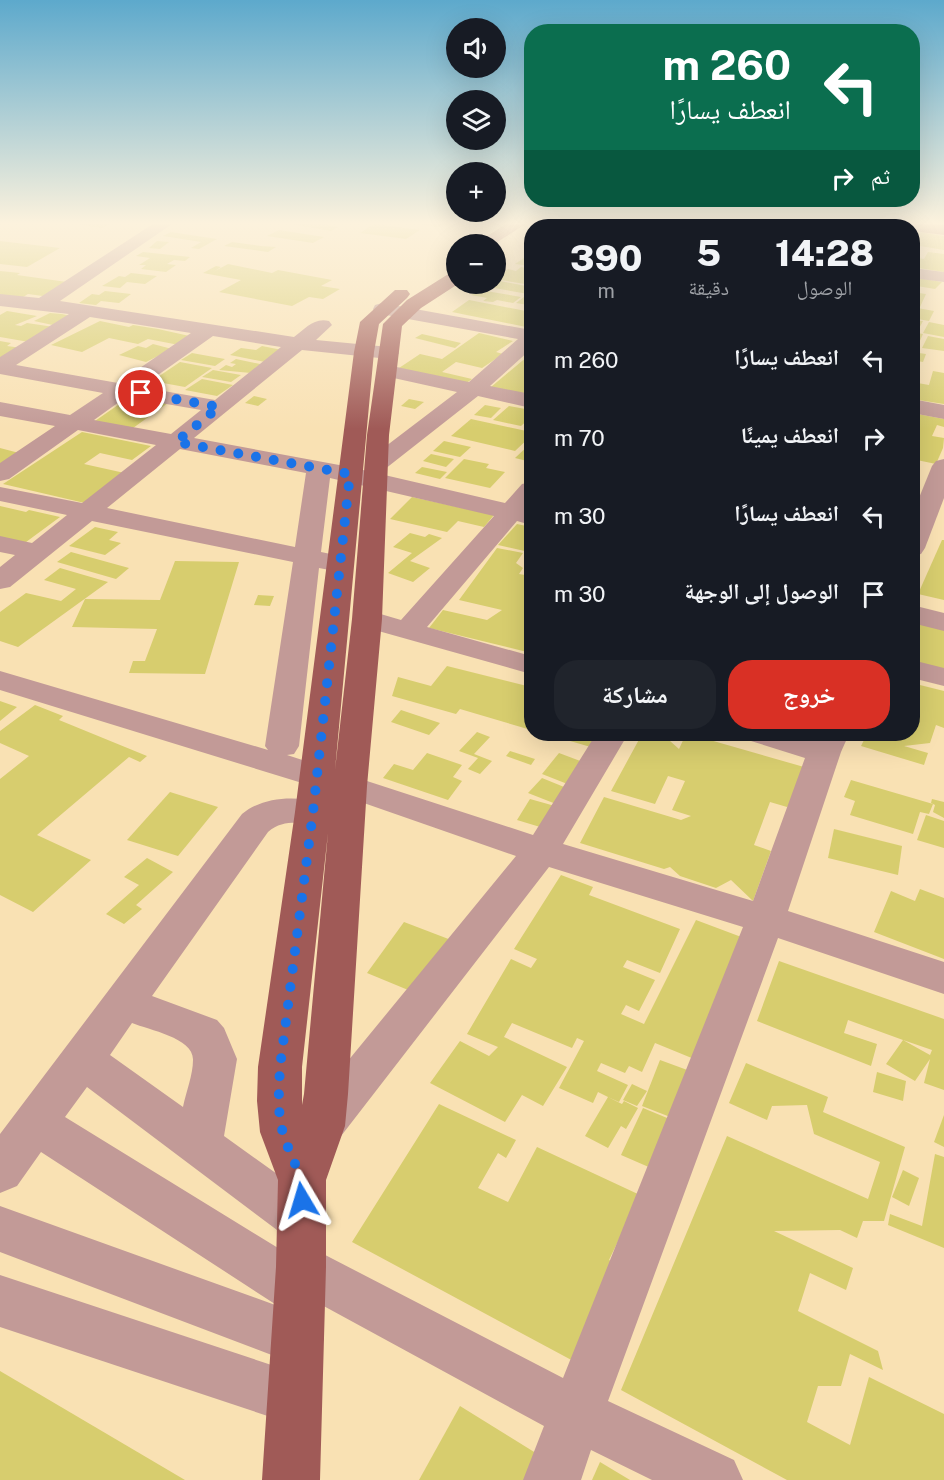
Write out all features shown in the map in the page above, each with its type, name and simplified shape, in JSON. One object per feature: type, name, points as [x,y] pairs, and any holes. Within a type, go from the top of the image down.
[{"type":"main road","points":[[301,1259],[279,1101],[280,1067],[324,783],[340,564],[350,474],[380,359],[393,324],[405,302],[419,291]]},
{"type":"main road","points":[[405,302],[427,291]]},
{"type":"main road","points":[[291,1480],[301,1259],[322,1126],[329,1060],[324,783],[368,619],[380,359]]},
{"type":"street","points":[[43,304],[63,291]]},
{"type":"street","points":[[0,300],[43,304],[380,359],[474,389],[524,400]]},
{"type":"street","points":[[405,302],[524,335]]},
{"type":"street","points":[[0,367],[87,311]]},
{"type":"street","points":[[0,580],[322,325]]},
{"type":"street","points":[[0,474],[209,330]]},
{"type":"street","points":[[376,472],[524,343]]},
{"type":"street","points":[[0,367],[219,407]]},
{"type":"street","points":[[920,408],[944,412]]},
{"type":"street","points":[[0,409],[350,474],[376,472],[521,515],[408,630]]},
{"type":"street","points":[[282,746],[319,468]]},
{"type":"street","points":[[920,479],[940,476],[920,527]]},
{"type":"street","points":[[0,494],[340,564]]},
{"type":"street","points":[[0,544],[37,552]]},
{"type":"street","points":[[920,616],[944,622]]},
{"type":"street","points":[[368,619],[524,663]]},
{"type":"street","points":[[0,658],[282,746],[324,783]]},
{"type":"street","points":[[920,671],[944,677]]},
{"type":"street","points":[[0,680],[541,851],[766,919],[944,978]]},
{"type":"street","points":[[322,1126],[541,851],[608,741]]},
{"type":"street","points":[[552,1480],[766,919],[828,743]]},
{"type":"street","points":[[0,1171],[261,817],[280,810],[324,783]]},
{"type":"street","points":[[123,1003],[191,1027],[202,1032],[209,1041],[215,1059],[199,1144]]},
{"type":"street","points":[[82,1059],[199,1144],[301,1259]]},
{"type":"street","points":[[35,1123],[301,1259],[576,1414],[714,1480]]},
{"type":"street","points":[[0,1229],[301,1259]]},
{"type":"street","points":[[0,1301],[295,1398]]},
{"type":"building","points":[[0,291],[60,291],[50,297],[28,294],[20,299],[0,296]]},
{"type":"building","points":[[105,291],[131,294],[119,303],[101,301],[96,305],[79,303],[92,294],[99,295]]},
{"type":"building","points":[[336,291],[323,299],[309,297],[292,306],[219,292]]},
{"type":"building","points":[[920,293],[926,294],[920,307]]},
{"type":"building","points":[[503,294],[521,297],[513,303],[497,300],[483,301],[487,298],[471,295]]},
{"type":"building","points":[[524,297],[524,304],[516,303]]},
{"type":"building","points":[[469,300],[524,311],[524,327],[452,312]]},
{"type":"building","points":[[920,308],[934,311],[929,321],[920,319]]},
{"type":"building","points":[[7,311],[37,316],[15,325],[21,326],[27,323],[54,327],[29,342],[0,337],[0,315]]},
{"type":"building","points":[[50,313],[79,318],[62,327],[34,321]]},
{"type":"building","points":[[100,321],[129,327],[133,325],[158,329],[194,337],[179,345],[148,339],[138,344],[109,338],[82,352],[51,345]]},
{"type":"building","points":[[929,322],[944,325],[944,337],[923,333]]},
{"type":"building","points":[[479,333],[513,341],[496,352],[503,354],[482,368],[456,362],[442,372],[472,379],[465,384],[399,368],[420,354],[442,359]]},
{"type":"building","points":[[422,334],[461,343],[455,348],[415,338]]},
{"type":"building","points":[[928,336],[944,339],[944,351],[922,348]]},
{"type":"building","points":[[0,341],[11,343],[7,346],[22,348],[0,362]]},
{"type":"building","points":[[153,344],[172,349],[146,362],[119,355],[138,346],[146,348]]},
{"type":"building","points":[[262,346],[282,350],[265,362],[230,355],[241,348],[256,350]]},
{"type":"building","points":[[192,353],[225,359],[215,366],[181,360]]},
{"type":"building","points":[[920,353],[926,354],[923,362],[920,361]]},
{"type":"building","points":[[236,359],[265,365],[251,373],[219,370],[226,365],[232,367],[236,364],[230,363]]},
{"type":"building","points":[[524,360],[524,394],[491,387]]},
{"type":"building","points":[[180,362],[212,368],[185,387],[152,381]]},
{"type":"building","points":[[213,370],[241,375],[231,382],[202,377]]},
{"type":"building","points":[[933,371],[944,373],[944,404],[920,400],[920,383],[929,385]]},
{"type":"building","points":[[202,379],[233,385],[217,396],[185,390]]},
{"type":"building","points":[[131,396],[168,403],[133,428],[95,421]]},
{"type":"building","points":[[254,396],[267,399],[258,406],[245,403]]},
{"type":"building","points":[[409,399],[424,402],[415,409],[401,406]]},
{"type":"building","points":[[485,405],[501,408],[491,418],[474,415]]},
{"type":"building","points":[[509,406],[524,409],[524,423],[521,426],[493,420]]},
{"type":"building","points":[[920,414],[944,419],[944,427],[937,425],[932,436],[944,438],[943,448],[936,464],[920,461]]},
{"type":"building","points":[[471,419],[524,430],[524,443],[515,451],[451,436]]},
{"type":"building","points":[[82,432],[151,446],[132,460],[100,453],[84,464],[129,474],[89,504],[3,484]]},
{"type":"building","points":[[444,441],[471,447],[460,457],[433,451]]},
{"type":"building","points":[[0,448],[19,453],[0,465]]},
{"type":"building","points":[[524,450],[524,460],[515,458]]},
{"type":"building","points":[[431,454],[454,459],[446,467],[423,461]]},
{"type":"building","points":[[464,459],[489,464],[486,468],[505,472],[490,488],[445,478]]},
{"type":"building","points":[[422,467],[447,472],[440,479],[415,473]]},
{"type":"building","points":[[412,497],[494,515],[484,527],[458,521],[447,532],[390,519]]},
{"type":"building","points":[[0,506],[60,517],[22,545],[0,539]]},
{"type":"building","points":[[517,524],[524,526],[524,551],[498,545]]},
{"type":"building","points":[[95,527],[118,532],[109,540],[121,543],[105,555],[69,546]]},
{"type":"building","points":[[410,533],[425,537],[429,534],[442,538],[410,561],[430,568],[413,582],[388,573],[412,553],[393,547]]},
{"type":"building","points":[[944,540],[944,600],[920,594],[920,590]]},
{"type":"building","points":[[497,548],[523,553],[516,563],[523,568],[519,574],[524,575],[524,651],[429,628],[443,610],[487,620],[502,610],[459,600]]},
{"type":"building","points":[[71,552],[129,568],[116,579],[57,562]]},
{"type":"building","points":[[175,561],[239,562],[205,674],[129,673],[133,661],[145,661],[157,629],[72,627],[85,599],[160,600]]},
{"type":"building","points":[[60,568],[108,582],[18,647],[0,641],[0,612],[26,593],[61,601],[76,589],[44,580]]},
{"type":"building","points":[[258,595],[274,596],[270,606],[254,605]]},
{"type":"building","points":[[920,620],[944,622],[944,679],[920,672]]},
{"type":"building","points":[[447,666],[524,685],[524,728],[460,709],[456,714],[392,696],[398,677],[431,686]]},
{"type":"building","points":[[920,685],[944,691],[944,728],[936,725],[930,743],[904,746],[928,753],[924,765],[861,746],[864,741],[920,741]]},
{"type":"building","points":[[0,701],[17,707],[0,721]]},
{"type":"building","points":[[35,705],[63,716],[59,720],[147,756],[140,762],[129,757],[37,835],[91,860],[33,912],[0,895],[0,779],[29,756],[0,743],[0,731]]},
{"type":"building","points":[[401,710],[440,723],[429,735],[391,722]]},
{"type":"building","points":[[477,732],[490,737],[474,754],[492,761],[480,774],[468,769],[478,758],[459,751]]},
{"type":"building","points":[[570,741],[606,741],[601,750]]},
{"type":"building","points":[[638,741],[670,741],[679,749],[683,741],[713,741],[804,767],[790,805],[787,807],[770,802],[754,845],[771,851],[753,901],[731,880],[716,888],[680,876],[670,867],[664,869],[580,843],[604,797],[681,820],[691,816],[672,810],[685,781],[668,776],[655,804],[611,791]]},
{"type":"building","points":[[510,751],[535,759],[531,765],[506,756]]},
{"type":"building","points":[[427,753],[462,765],[453,777],[462,781],[448,800],[383,778],[394,764],[413,770]]},
{"type":"building","points":[[559,753],[591,765],[575,787],[542,774]]},
{"type":"building","points":[[542,778],[569,789],[556,804],[528,793]]},
{"type":"building","points":[[851,780],[933,804],[929,814],[920,812],[913,834],[850,815],[855,801],[844,797]]},
{"type":"building","points":[[170,792],[218,807],[178,856],[127,840]]},
{"type":"building","points":[[530,799],[562,808],[550,830],[517,820]]},
{"type":"building","points":[[932,799],[944,802],[944,818],[933,812],[935,805],[931,803]]},
{"type":"building","points":[[926,815],[944,821],[944,848],[917,840]]},
{"type":"building","points":[[834,829],[902,846],[898,875],[828,858]]},
{"type":"building","points":[[147,858],[173,872],[136,905],[142,909],[124,924],[106,914],[139,885],[124,877]]},
{"type":"building","points":[[561,875],[593,887],[589,895],[680,929],[660,973],[627,960],[623,967],[655,980],[639,1011],[626,1005],[621,1014],[644,1024],[696,920],[752,941],[699,1061],[655,1043],[642,1072],[629,1066],[625,1073],[601,1063],[597,1071],[628,1085],[619,1102],[598,1092],[593,1103],[559,1088],[584,1041],[577,1038],[572,1048],[512,1023],[504,1037],[567,1067],[543,1106],[522,1095],[505,1122],[430,1083],[460,1041],[489,1056],[498,1047],[467,1034],[511,959],[531,968],[537,959],[514,949]]},
{"type":"building","points":[[920,889],[944,898],[944,959],[874,932],[891,891],[915,901]]},
{"type":"building","points":[[404,922],[472,948],[413,992],[367,973]]},
{"type":"building","points":[[779,961],[944,1019],[944,1090],[924,1083],[930,1059],[915,1081],[886,1064],[903,1040],[848,1020],[844,1033],[877,1044],[871,1066],[757,1021]],"holes":[[[903,1040],[932,1050],[930,1055]]]},
{"type":"building","points":[[660,1060],[690,1071],[678,1120],[642,1106]]},
{"type":"building","points":[[746,1063],[828,1097],[823,1112],[905,1147],[884,1221],[863,1221],[857,1238],[840,1230],[774,1231],[853,1268],[846,1290],[810,1273],[798,1311],[878,1351],[883,1370],[850,1354],[841,1386],[818,1386],[807,1422],[850,1445],[869,1377],[944,1414],[944,1480],[787,1480],[621,1390],[727,1136],[868,1199],[880,1162],[814,1134],[807,1105],[772,1106],[767,1120],[729,1103]]},
{"type":"building","points":[[877,1072],[906,1081],[903,1101],[873,1092]]},
{"type":"building","points":[[632,1084],[647,1091],[637,1106],[623,1100]]},
{"type":"building","points":[[608,1097],[638,1108],[626,1129],[621,1126],[608,1148],[585,1136]]},
{"type":"building","points":[[439,1104],[516,1140],[506,1158],[498,1153],[478,1188],[508,1202],[537,1147],[640,1195],[609,1260],[621,1266],[577,1363],[352,1242]]},
{"type":"building","points":[[643,1108],[672,1120],[651,1168],[621,1155]]},
{"type":"building","points":[[944,1115],[944,1147],[934,1142]]},
{"type":"building","points":[[935,1154],[944,1157],[944,1248],[888,1225],[890,1214],[922,1226]]},
{"type":"building","points":[[903,1170],[919,1178],[909,1206],[892,1197]]},
{"type":"building","points":[[0,1371],[185,1480],[0,1480]]},
{"type":"building","points":[[460,1406],[539,1455],[526,1480],[419,1480]]},
{"type":"building","points":[[600,1462],[630,1480],[592,1480]]},
{"type":"route","points":[[141,393],[219,407],[176,442],[350,474],[313,812],[280,1067],[279,1101],[283,1132],[302,1180],[302,1200]]}]
